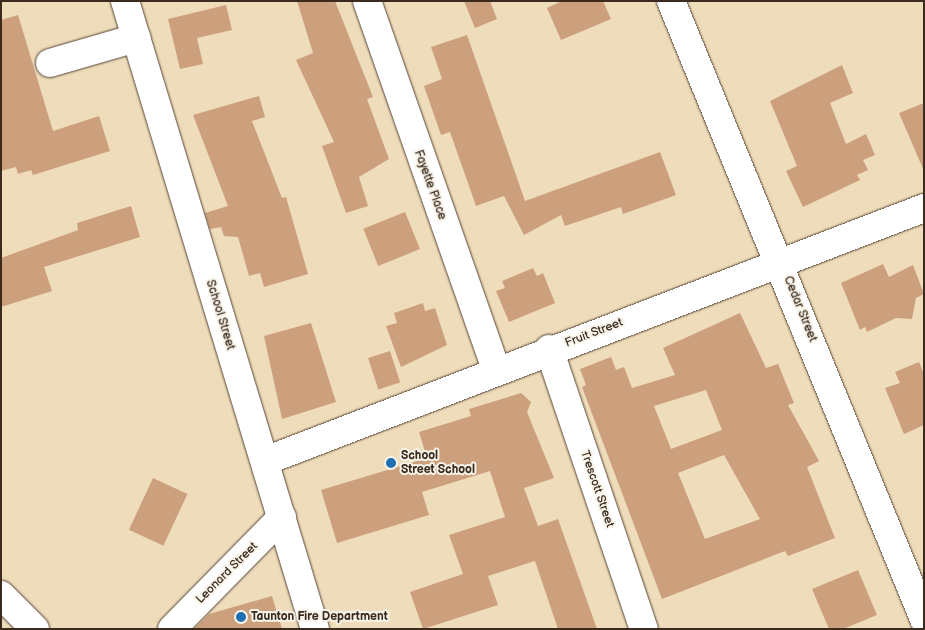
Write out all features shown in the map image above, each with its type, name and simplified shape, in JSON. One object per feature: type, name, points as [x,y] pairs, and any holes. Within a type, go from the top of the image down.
[{"type":"street","name":"School Street","points":[[125,1],[314,629]]},
{"type":"street","name":"Fayette Place","points":[[367,1],[496,369]]},
{"type":"street","name":"Cedar Street","points":[[671,1],[781,261],[924,619]]},
{"type":"street","points":[[50,63],[136,38]]},
{"type":"street","name":"Fruit Street","points":[[265,461],[496,369],[924,208]]},
{"type":"street","name":"Trescott Street","points":[[549,349],[644,629]]},
{"type":"street","name":"Leonard Street","points":[[172,629],[282,518]]},
{"type":"street","points":[[1,595],[35,629]]},
{"type":"building","points":[[297,1],[335,1],[373,97],[367,99],[389,159],[359,177],[368,206],[346,213],[322,146],[334,142],[296,60],[313,53]]},
{"type":"building","points":[[464,1],[490,1],[497,19],[475,28]]},
{"type":"building","points":[[562,1],[603,1],[611,19],[561,40],[547,8]]},
{"type":"building","points":[[226,5],[232,30],[197,38],[203,64],[180,69],[168,19]]},
{"type":"building","points":[[18,15],[53,131],[99,116],[110,151],[33,175],[31,170],[18,174],[16,167],[1,171],[1,20]]},
{"type":"building","points":[[467,35],[525,201],[660,152],[676,195],[623,214],[621,207],[565,226],[561,215],[524,235],[504,196],[476,206],[450,132],[441,135],[424,86],[442,79],[431,47]]},
{"type":"building","points":[[842,65],[853,93],[830,103],[846,144],[866,134],[875,155],[863,160],[868,170],[857,175],[860,180],[803,207],[786,171],[797,166],[770,101]]},
{"type":"building","points":[[259,96],[265,117],[252,121],[282,198],[286,197],[308,274],[264,287],[260,273],[249,276],[238,237],[224,236],[221,227],[210,229],[205,213],[228,206],[193,115]]},
{"type":"building","points":[[924,103],[924,171],[899,113]]},
{"type":"building","points":[[131,206],[140,237],[44,267],[52,291],[1,307],[1,258],[78,230],[77,223]]},
{"type":"building","points":[[405,212],[420,249],[378,266],[363,229]]},
{"type":"building","points":[[883,264],[889,277],[913,265],[924,294],[916,298],[912,319],[896,318],[867,332],[865,327],[860,330],[841,283]]},
{"type":"building","points":[[533,268],[537,276],[543,273],[555,303],[509,322],[496,291],[505,288],[502,281]]},
{"type":"building","points":[[423,303],[425,311],[435,308],[447,345],[401,367],[386,326],[397,323],[394,313]]},
{"type":"building","points":[[740,313],[766,368],[778,364],[794,403],[788,405],[819,461],[807,467],[835,538],[788,556],[785,551],[662,599],[582,387],[586,385],[580,369],[611,357],[616,370],[624,367],[632,388],[675,375],[663,348]],"holes":[[[706,390],[722,430],[671,449],[654,406]],[[724,455],[760,519],[705,539],[678,473]]]},
{"type":"building","points":[[311,323],[336,402],[282,419],[264,336]]},
{"type":"building","points":[[390,351],[400,382],[378,389],[368,358]]},
{"type":"building","points":[[919,362],[924,374],[924,425],[904,434],[885,388],[900,383],[895,372]]},
{"type":"building","points":[[521,393],[531,402],[527,412],[554,478],[524,488],[538,526],[558,519],[597,629],[558,629],[535,561],[488,576],[498,605],[423,629],[410,592],[463,574],[449,535],[505,517],[490,471],[422,492],[429,515],[337,543],[321,490],[427,458],[419,432],[471,416],[469,409]]},
{"type":"building","points":[[153,478],[187,494],[163,546],[129,530]]},
{"type":"building","points":[[858,570],[877,615],[843,629],[829,629],[812,589]]},
{"type":"building","points":[[272,596],[282,629],[194,629],[209,614]]},
{"type":"place","name":"School Street School","points":[[391,463]]},
{"type":"place","name":"Taunton Fire Department","points":[[241,617]]}]
